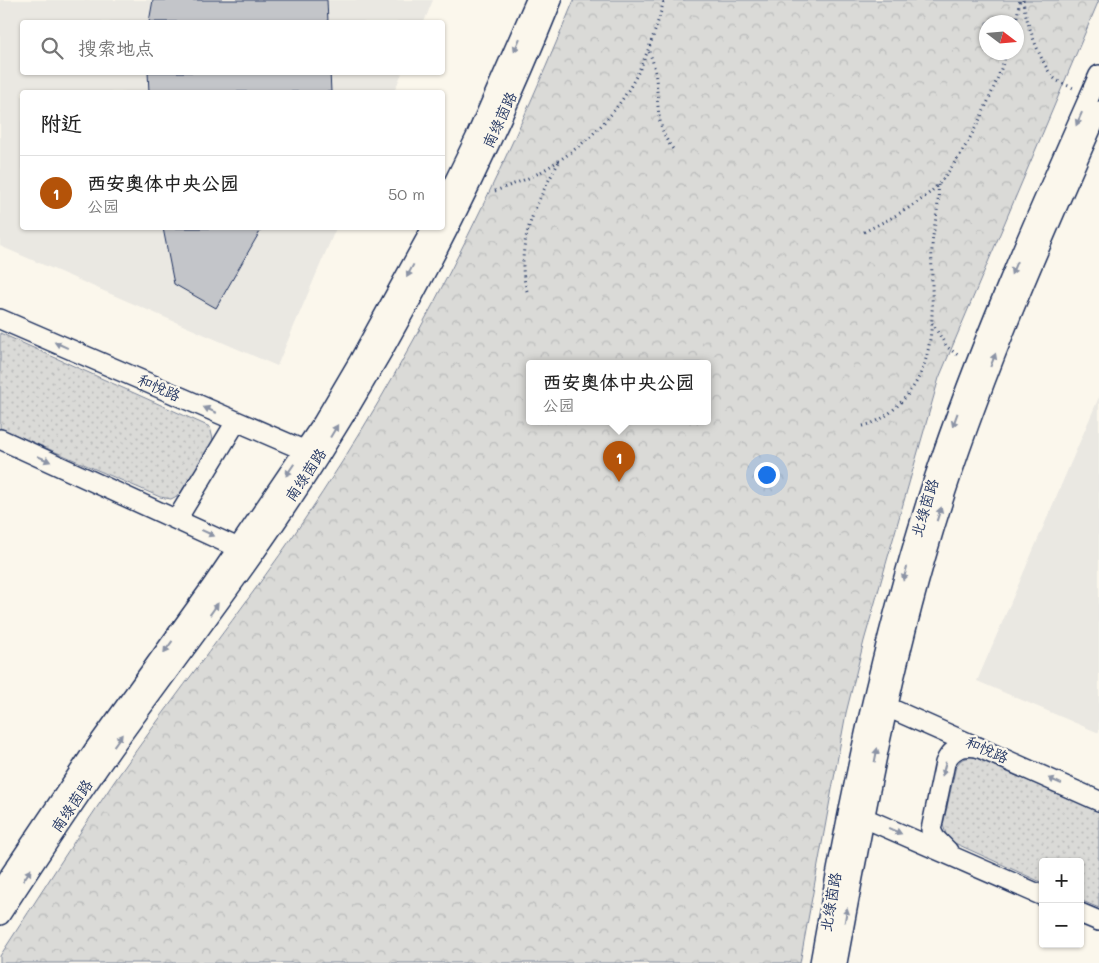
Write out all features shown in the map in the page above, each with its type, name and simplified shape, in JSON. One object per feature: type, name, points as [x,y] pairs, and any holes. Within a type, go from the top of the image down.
[{"type":"street","name":"南绿茵路","points":[[445,201],[476,137],[536,0]]},
{"type":"street","name":"南绿茵路","points":[[0,915],[311,453],[409,303],[460,204],[520,80],[552,0]]},
{"type":"street","name":"北绿茵路","points":[[820,963],[857,814],[909,560],[934,479],[975,364],[1030,232],[1099,75]]},
{"type":"street","name":"北绿茵路","points":[[880,704],[925,558],[985,379],[1018,296],[1099,111]]},
{"type":"street","name":"南绿茵路","points":[[311,453],[431,230]]},
{"type":"street","name":"和悦路","points":[[0,319],[311,453]]},
{"type":"street","points":[[177,519],[236,422]]},
{"type":"street","points":[[0,439],[245,551]]},
{"type":"street","name":"南绿茵路","points":[[0,890],[94,750],[245,551]]},
{"type":"street","name":"和悦路","points":[[880,704],[1099,801]]},
{"type":"street","points":[[956,858],[935,838],[931,830],[931,822],[948,755],[957,748],[966,745],[980,747]]},
{"type":"street","name":"北绿茵路","points":[[837,963],[857,814]]},
{"type":"street","points":[[857,814],[1039,894]]},
{"type":"street","points":[[1084,915],[1099,921]]},
{"type":"path","points":[[495,191],[543,171],[560,160],[587,140],[610,116],[630,89],[649,52],[664,0]]},
{"type":"path","points":[[1018,15],[1022,0]]},
{"type":"path","points":[[1022,0],[1025,16],[1046,67],[1054,78],[1075,89]]},
{"type":"path","points":[[649,52],[654,62],[660,126],[673,149]]},
{"type":"path","points":[[864,232],[919,200],[938,184],[965,145],[979,119],[1004,60]]},
{"type":"path","points":[[527,291],[522,263],[526,238],[536,206],[560,160]]},
{"type":"path","points":[[863,426],[888,416],[909,395],[922,373],[930,347],[932,322],[932,246],[940,204],[938,184]]},
{"type":"path","points":[[932,322],[940,338],[954,354],[975,364]]},
{"type":"shaded area","points":[[0,0],[433,0],[425,20],[20,20],[20,75],[401,75],[395,90],[20,90],[20,230],[335,230],[277,366],[0,246]]},
{"type":"shaded area","points":[[1099,397],[1099,733],[977,681]]},
{"type":"green space","points":[[574,0],[1099,0],[939,378],[864,641],[846,713],[800,963],[0,963],[0,956],[114,782],[279,556],[342,461],[381,398],[417,334],[484,202]]},
{"type":"green space","points":[[0,333],[210,427],[213,439],[211,445],[179,495],[171,499],[160,497],[0,428]]},
{"type":"green space","points":[[972,756],[1099,812],[1099,908],[1084,902],[1084,858],[1039,858],[1039,881],[948,840],[943,825],[956,766],[961,760]]},
{"type":"building","points":[[153,0],[327,0],[328,20],[149,20]]},
{"type":"building","points":[[148,75],[330,75],[331,90],[149,90]]},
{"type":"building","points":[[163,230],[261,230],[216,308],[174,284]]},
{"type":"place","name":"西安奥体中央公园","points":[[619,482]]}]
